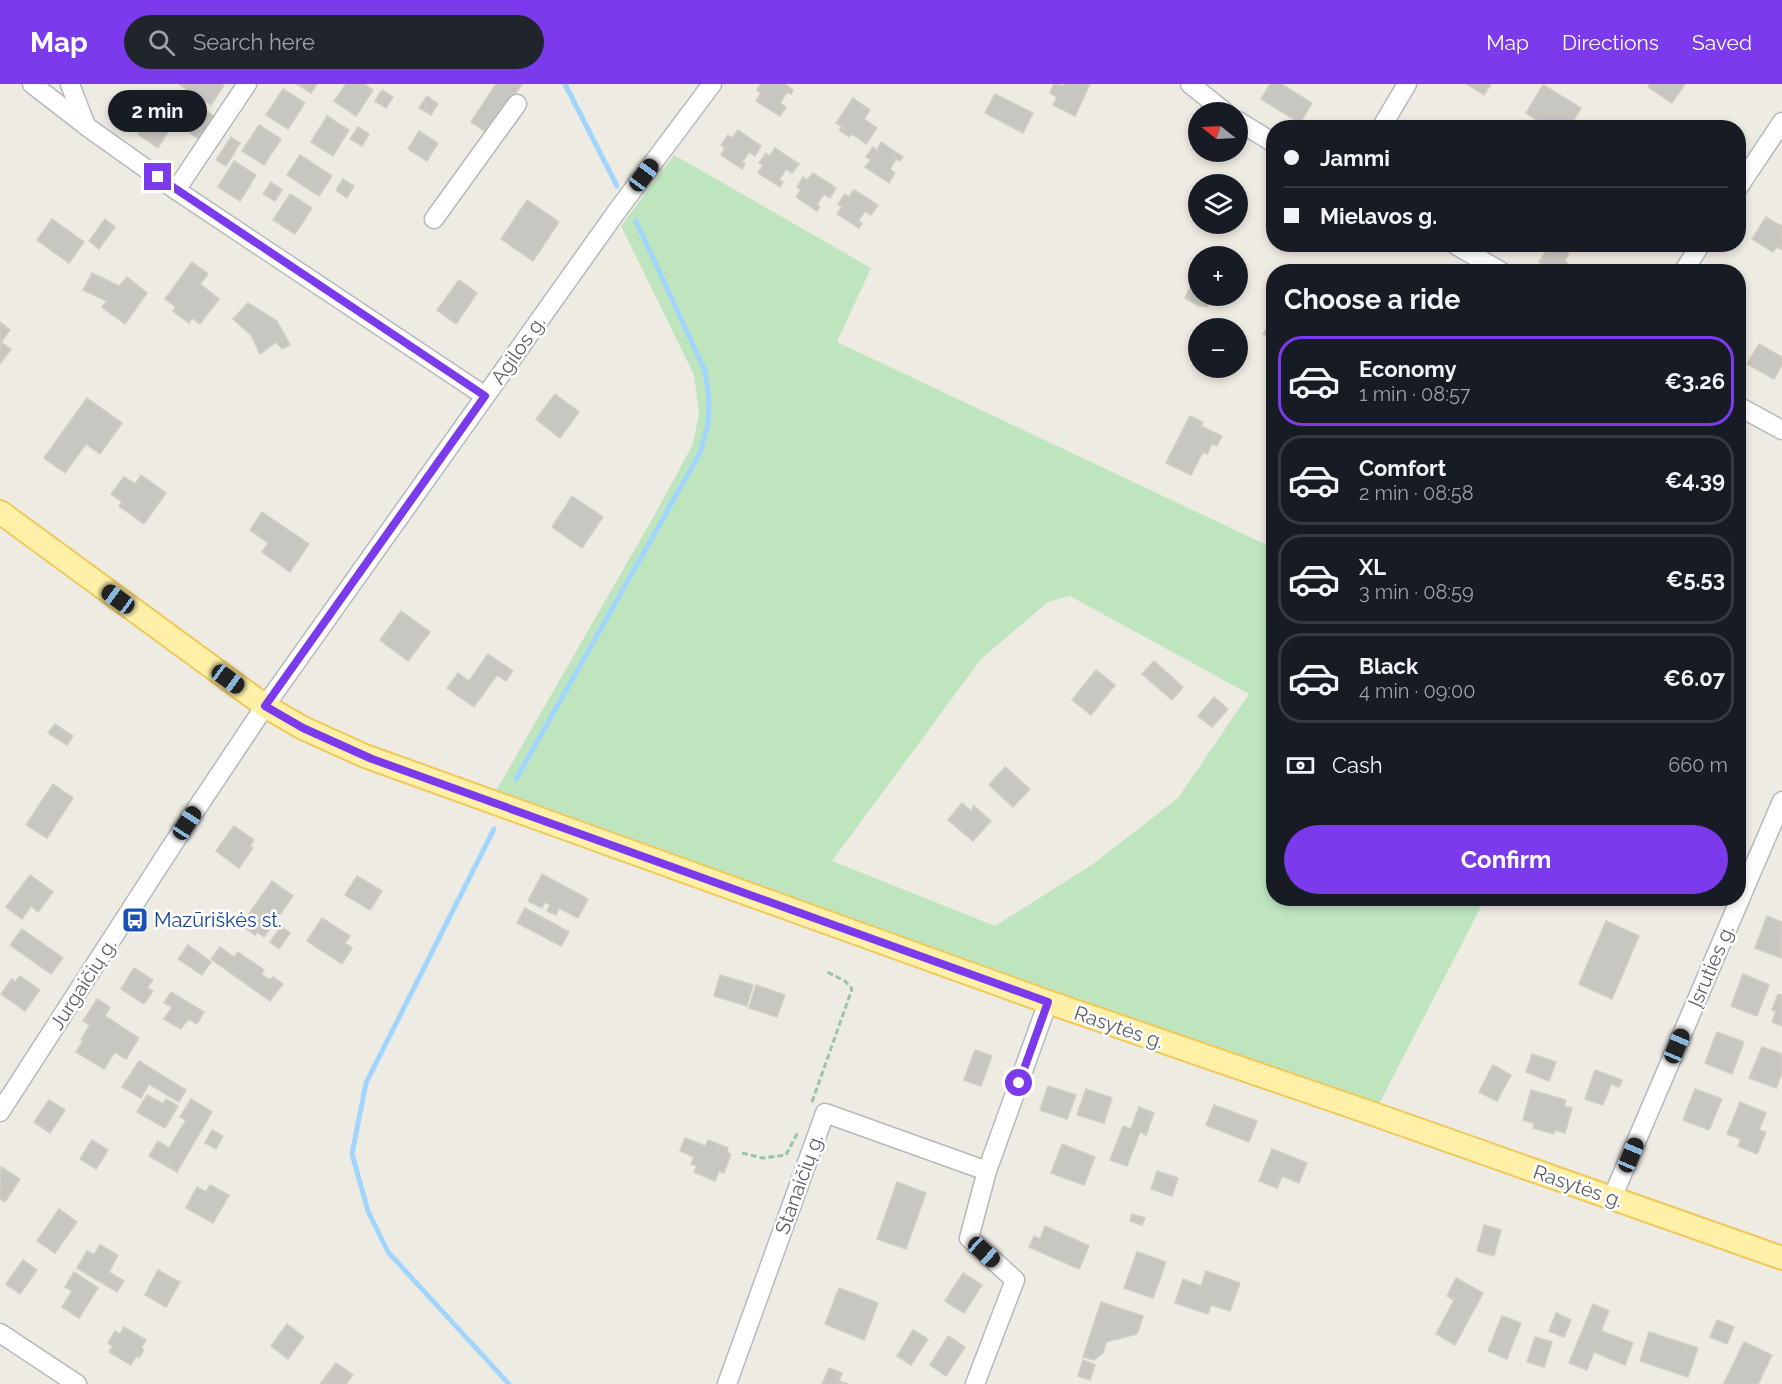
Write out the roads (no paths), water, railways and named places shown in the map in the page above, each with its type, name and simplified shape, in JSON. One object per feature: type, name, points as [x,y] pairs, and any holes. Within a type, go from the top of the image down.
[{"type":"main road","name":"Rasytės g.","points":[[0,512],[265,706],[303,728],[372,759],[1048,1002],[1782,1258]]},
{"type":"street","points":[[32,84],[86,126],[176,190],[485,396]]},
{"type":"street","points":[[70,84],[86,126]]},
{"type":"street","points":[[176,190],[248,84]]},
{"type":"street","name":"Agilos g.","points":[[265,706],[617,211],[712,84]]},
{"type":"street","points":[[1190,84],[1212,102]]},
{"type":"street","points":[[1386,120],[1407,84]]},
{"type":"street","points":[[434,219],[518,104]]},
{"type":"street","points":[[1746,176],[1782,122]]},
{"type":"street","points":[[1248,127],[1266,138]]},
{"type":"street","points":[[1468,252],[1488,264]]},
{"type":"street","points":[[1746,410],[1782,430]]},
{"type":"street","name":"Jurgaičių g.","points":[[0,1112],[193,813],[265,706]]},
{"type":"street","name":"Įsruties g.","points":[[1746,885],[1782,801]]},
{"type":"street","name":"Įsruties g.","points":[[1612,1198],[1737,906]]},
{"type":"street","points":[[975,1384],[1015,1280],[969,1238],[987,1171],[1048,1002]]},
{"type":"street","name":"Stanaičių g.","points":[[727,1384],[825,1113],[987,1171]]},
{"type":"street","points":[[0,1333],[77,1384]]},
{"type":"waterway","points":[[565,84],[617,186]]},
{"type":"waterway","points":[[516,779],[700,453],[708,424],[709,398],[705,371],[636,221]]},
{"type":"waterway","points":[[494,829],[366,1083],[352,1154],[368,1211],[388,1252],[509,1384]]},
{"type":"place","name":"Mazūriškės st.","points":[[135,920]]}]
